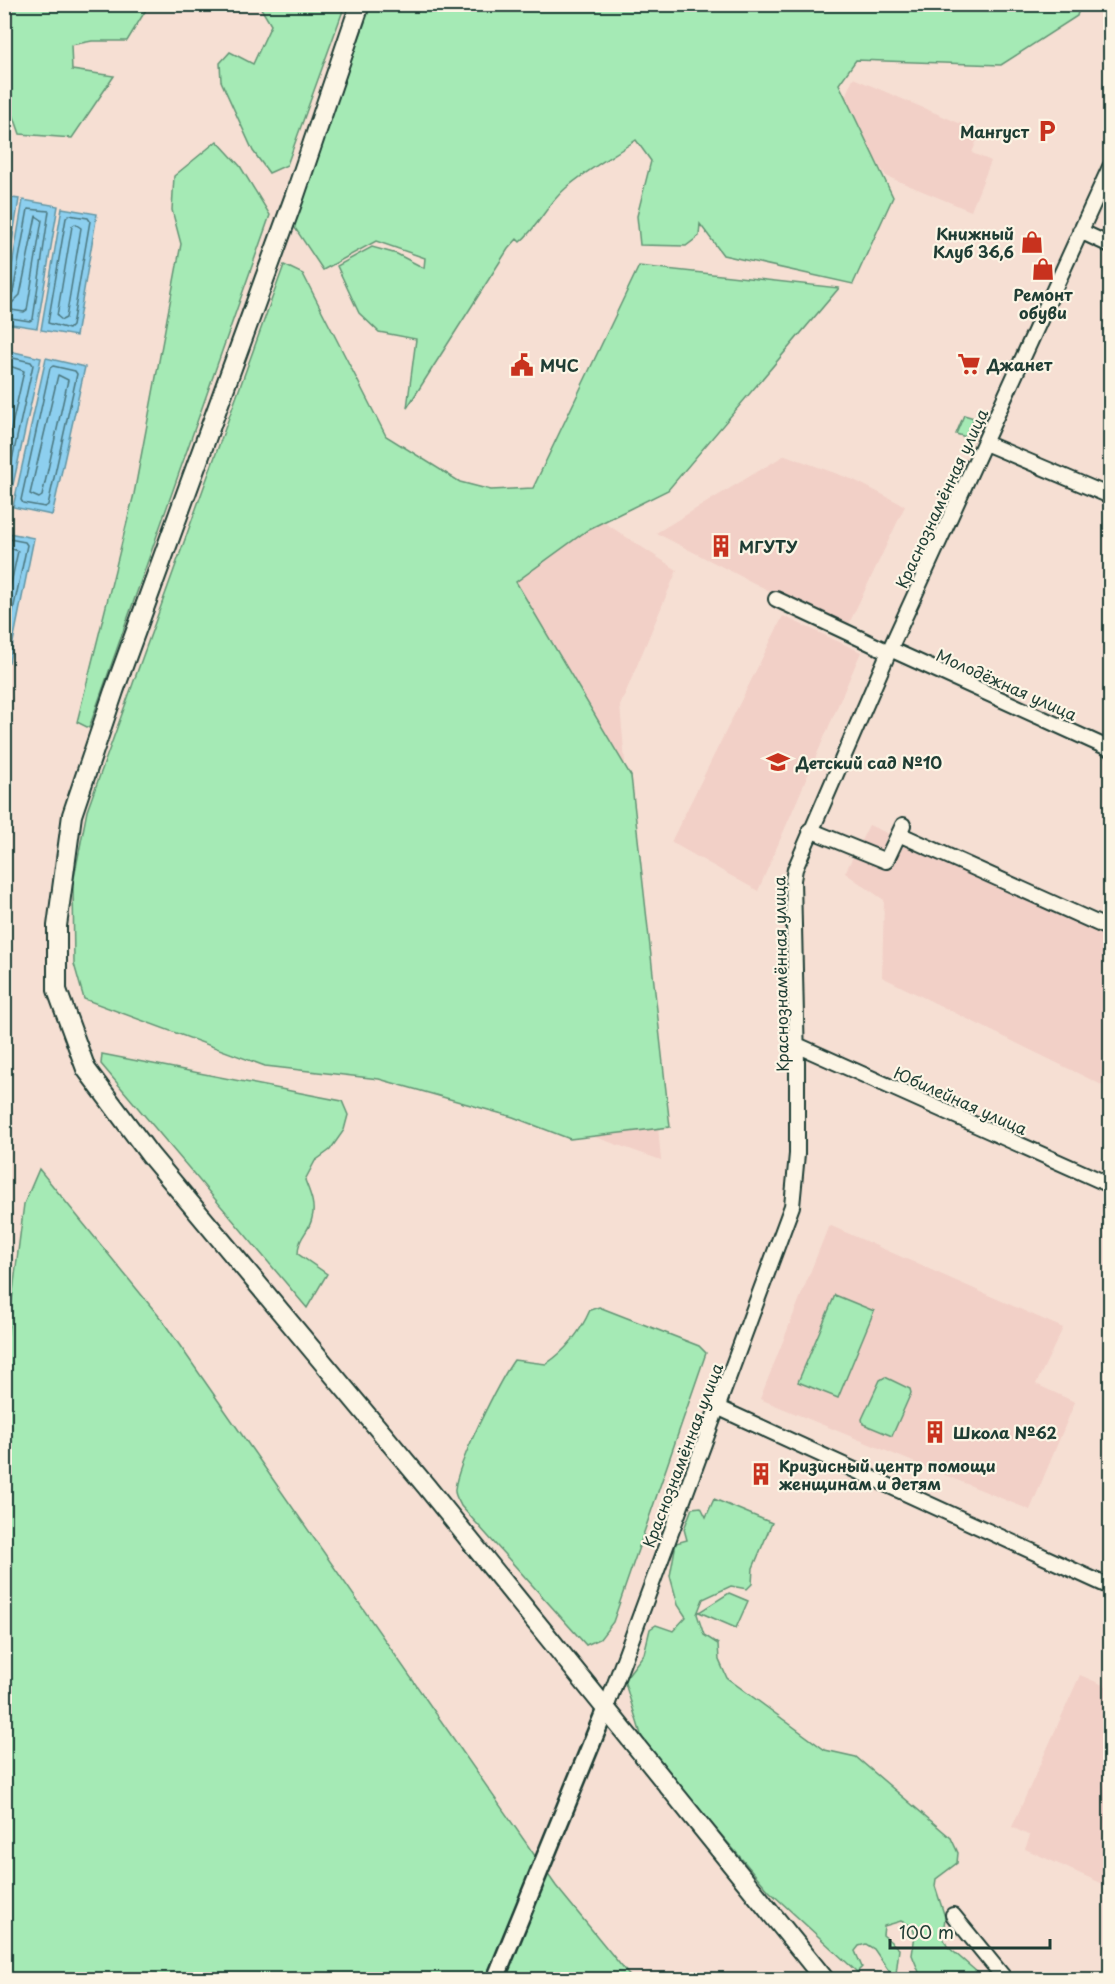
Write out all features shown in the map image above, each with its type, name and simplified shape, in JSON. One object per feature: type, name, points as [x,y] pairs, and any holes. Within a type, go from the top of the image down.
[{"type":"main road","points":[[360,4],[294,198],[114,691],[72,815],[57,926],[57,990],[86,1069],[150,1155],[426,1486],[825,1980]]},
{"type":"street","name":"Краснознамённая улица","points":[[606,1708],[792,1206],[797,1154],[798,1046],[793,880],[810,830],[890,650],[1110,167]]},
{"type":"street","points":[[1080,231],[1110,244]]},
{"type":"street","points":[[985,443],[1110,496]]},
{"type":"street","name":"Молодёжная улица","points":[[776,599],[1110,748]]},
{"type":"street","points":[[810,830],[886,861],[901,830],[1110,929]]},
{"type":"street","name":"Юбилейная улица","points":[[798,1046],[1110,1185]]},
{"type":"street","points":[[717,1407],[1110,1587]]},
{"type":"street","points":[[495,1980],[606,1708]]},
{"type":"street","points":[[953,1915],[1006,1980]]},
{"type":"shaded area","points":[[853,78],[980,132],[972,153],[991,161],[971,211],[886,176],[841,106]]},
{"type":"shaded area","points":[[785,455],[854,480],[905,506],[846,630],[656,533]]},
{"type":"shaded area","points":[[588,512],[677,570],[620,706],[661,1160],[569,1128],[355,662]]},
{"type":"shaded area","points":[[783,616],[861,652],[758,891],[671,842]]},
{"type":"shaded area","points":[[869,825],[1110,934],[1110,1089],[882,977],[884,900],[845,873]]},
{"type":"shaded area","points":[[829,1225],[1063,1328],[1036,1384],[1075,1402],[1030,1510],[760,1399]]},
{"type":"shaded area","points":[[1080,1675],[1110,1688],[1110,1887],[1025,1849],[1030,1836],[1012,1827]]},
{"type":"green space","points":[[4,5],[149,5],[127,41],[92,41],[71,45],[72,70],[114,76],[72,138],[20,134],[12,111],[5,107]]},
{"type":"green space","points":[[259,5],[345,5],[287,165],[269,173],[253,151],[221,81],[220,63],[230,52],[253,64],[271,25]]},
{"type":"green space","points":[[371,5],[1080,5],[1077,16],[1001,65],[856,60],[839,84],[893,197],[853,284],[723,255],[700,224],[699,236],[686,246],[640,245],[637,216],[651,161],[636,140],[566,188],[553,201],[527,236],[520,242],[517,239],[508,249],[407,408],[416,339],[379,332],[359,313],[337,266],[372,247],[397,254],[424,268],[425,258],[376,241],[323,270],[293,225]]},
{"type":"green space","points":[[217,141],[240,166],[270,215],[89,728],[77,722],[134,494],[181,244],[172,210],[174,176]]},
{"type":"green space","points":[[284,265],[303,274],[386,436],[460,482],[491,490],[533,488],[639,266],[839,288],[668,490],[589,529],[516,582],[631,776],[670,1127],[570,1139],[513,1117],[379,1079],[265,1066],[84,999],[74,964],[73,883],[87,811]]},
{"type":"green space","points":[[964,415],[974,418],[966,437],[956,434]]},
{"type":"green space","points":[[102,1054],[342,1101],[348,1115],[344,1130],[330,1150],[315,1161],[305,1180],[312,1198],[313,1213],[311,1223],[298,1248],[298,1254],[327,1274],[307,1308],[101,1064]]},
{"type":"green space","points":[[39,1169],[162,1320],[556,1886],[632,1979],[5,1980],[4,1363],[24,1204]]},
{"type":"green space","points":[[835,1295],[874,1311],[838,1398],[798,1382]]},
{"type":"green space","points":[[599,1307],[699,1346],[706,1353],[613,1622],[600,1639],[586,1645],[461,1506],[455,1491],[471,1442],[514,1360],[546,1364],[572,1340],[590,1310]]},
{"type":"green space","points":[[885,1377],[910,1389],[911,1393],[892,1436],[863,1424],[862,1419],[880,1380]]},
{"type":"green space","points":[[714,1499],[772,1523],[753,1568],[752,1584],[747,1589],[731,1586],[703,1599],[697,1614],[704,1635],[718,1644],[719,1660],[727,1678],[825,1750],[856,1757],[951,1838],[958,1853],[957,1863],[936,1879],[935,1886],[945,1917],[943,1937],[947,1946],[977,1972],[977,1979],[921,1977],[912,1955],[915,1935],[912,1926],[901,1921],[884,1926],[883,1935],[899,1949],[896,1974],[891,1974],[874,1949],[866,1944],[859,1946],[855,1951],[862,1967],[857,1972],[769,1891],[643,1741],[624,1680],[644,1654],[650,1629],[656,1625],[673,1631],[686,1617],[678,1605],[670,1576],[676,1543],[687,1540],[684,1529],[692,1508],[701,1507],[706,1517]]},
{"type":"green space","points":[[729,1593],[748,1601],[736,1628],[699,1612]]},
{"type":"water","points":[[4,197],[19,199],[5,285]]},
{"type":"water","points":[[23,200],[58,206],[37,328],[5,323],[5,308]]},
{"type":"water","points":[[62,208],[97,214],[76,336],[41,330]]},
{"type":"water","points":[[5,350],[41,358],[8,507],[4,506]]},
{"type":"water","points":[[46,358],[85,367],[52,515],[13,507]]},
{"type":"water","points":[[4,532],[34,538],[9,662],[4,661]]},
{"type":"place","name":"Мангуст","points":[[1047,131]]},
{"type":"place","name":"Книжный Клуб 36,6","points":[[1032,242]]},
{"type":"place","name":"Ремонт обуви","points":[[1043,269]]},
{"type":"place","name":"Джанет","points":[[969,364]]},
{"type":"place","name":"МЧС","points":[[522,365]]},
{"type":"place","name":"МГУТУ","points":[[721,546]]},
{"type":"place","name":"Детский сад №10","points":[[778,762]]},
{"type":"place","name":"Школа №62","points":[[935,1432]]},
{"type":"place","name":"Кризисный центр помощи женщинам и детям","points":[[761,1474]]}]
